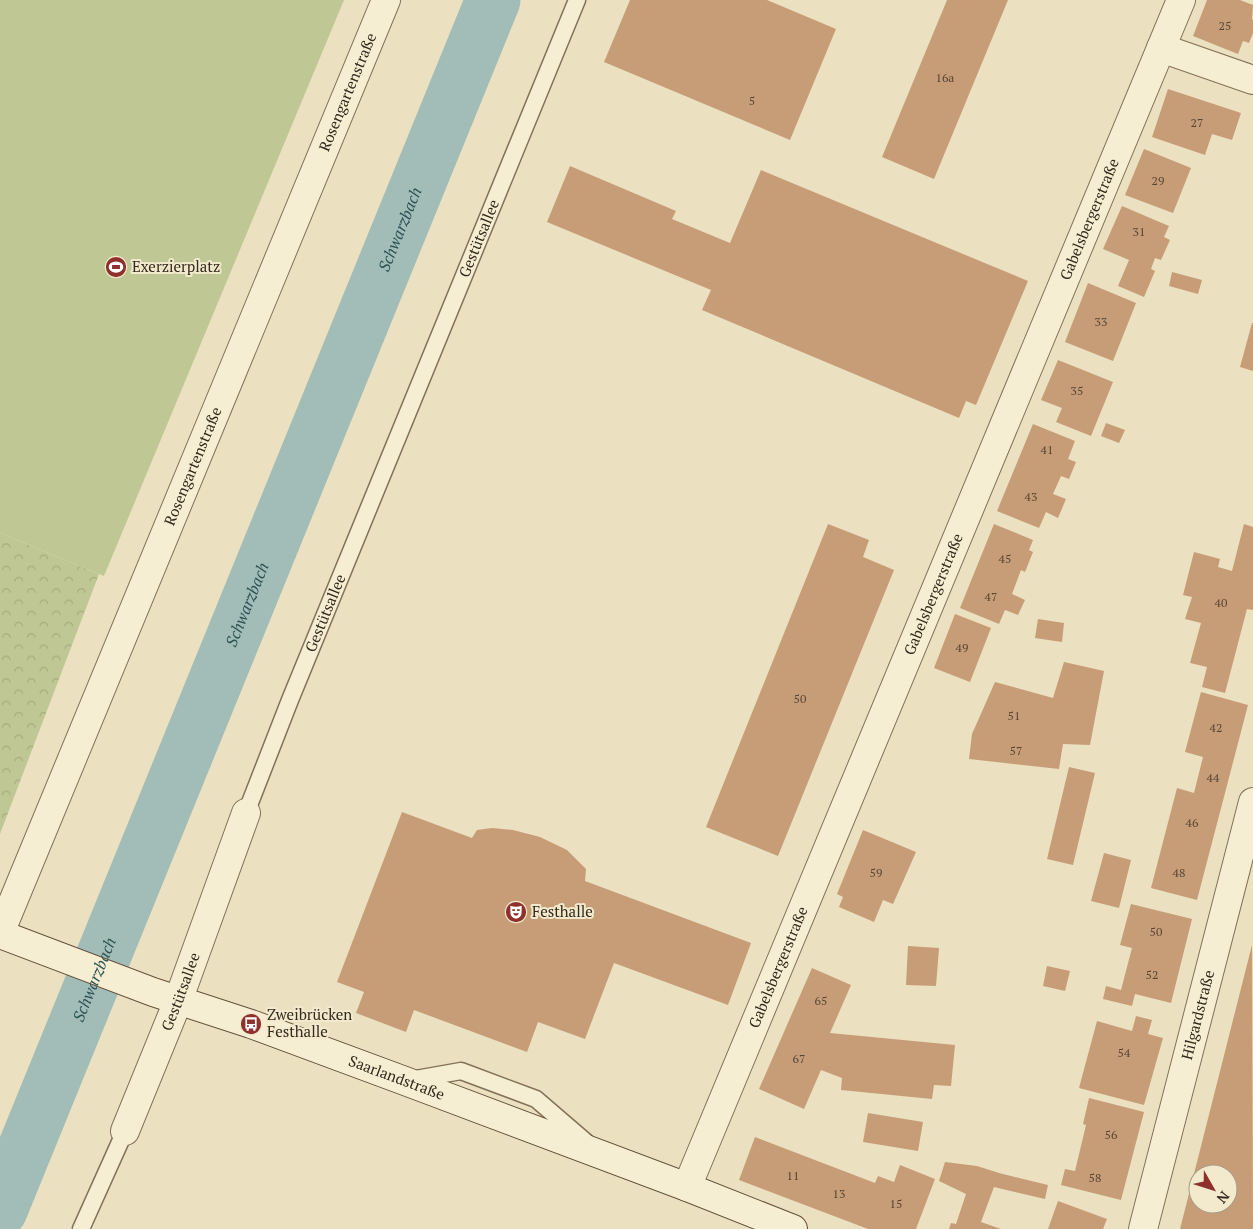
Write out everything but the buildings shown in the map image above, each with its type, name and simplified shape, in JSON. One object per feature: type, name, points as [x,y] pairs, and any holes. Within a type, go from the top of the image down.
[{"type":"street","name":"Rosengartenstraße","points":[[0,933],[386,0]]},
{"type":"street","name":"Gabelsbergerstraße","points":[[686,1187],[1181,0]]},
{"type":"street","points":[[1161,48],[1253,80]]},
{"type":"street","name":"Hilgardstraße","points":[[1143,1229],[1253,802]]},
{"type":"street","name":"Gestütsallee","points":[[125,1131],[165,997],[246,813]]},
{"type":"street","name":"Saarlandstraße","points":[[0,933],[165,997],[251,1024],[405,1081],[793,1229]]},
{"type":"lane","name":"Gestütsallee","points":[[246,813],[297,682],[577,0]]},
{"type":"lane","name":"Gestütsallee","points":[[81,1229],[125,1131]]},
{"type":"green space","name":"Exerzierplatz","points":[[0,0],[344,0],[104,576],[0,533]]},
{"type":"green space","points":[[0,533],[99,574],[0,834]]},
{"type":"waterway","name":"Schwarzbach","points":[[0,1210],[493,0]]},
{"type":"place","name":"Exerzierplatz","points":[[116,267]]},
{"type":"place","name":"Festhalle","points":[[516,912]]},
{"type":"place","name":"Zweibrücken Festhalle","points":[[251,1024]]}]
